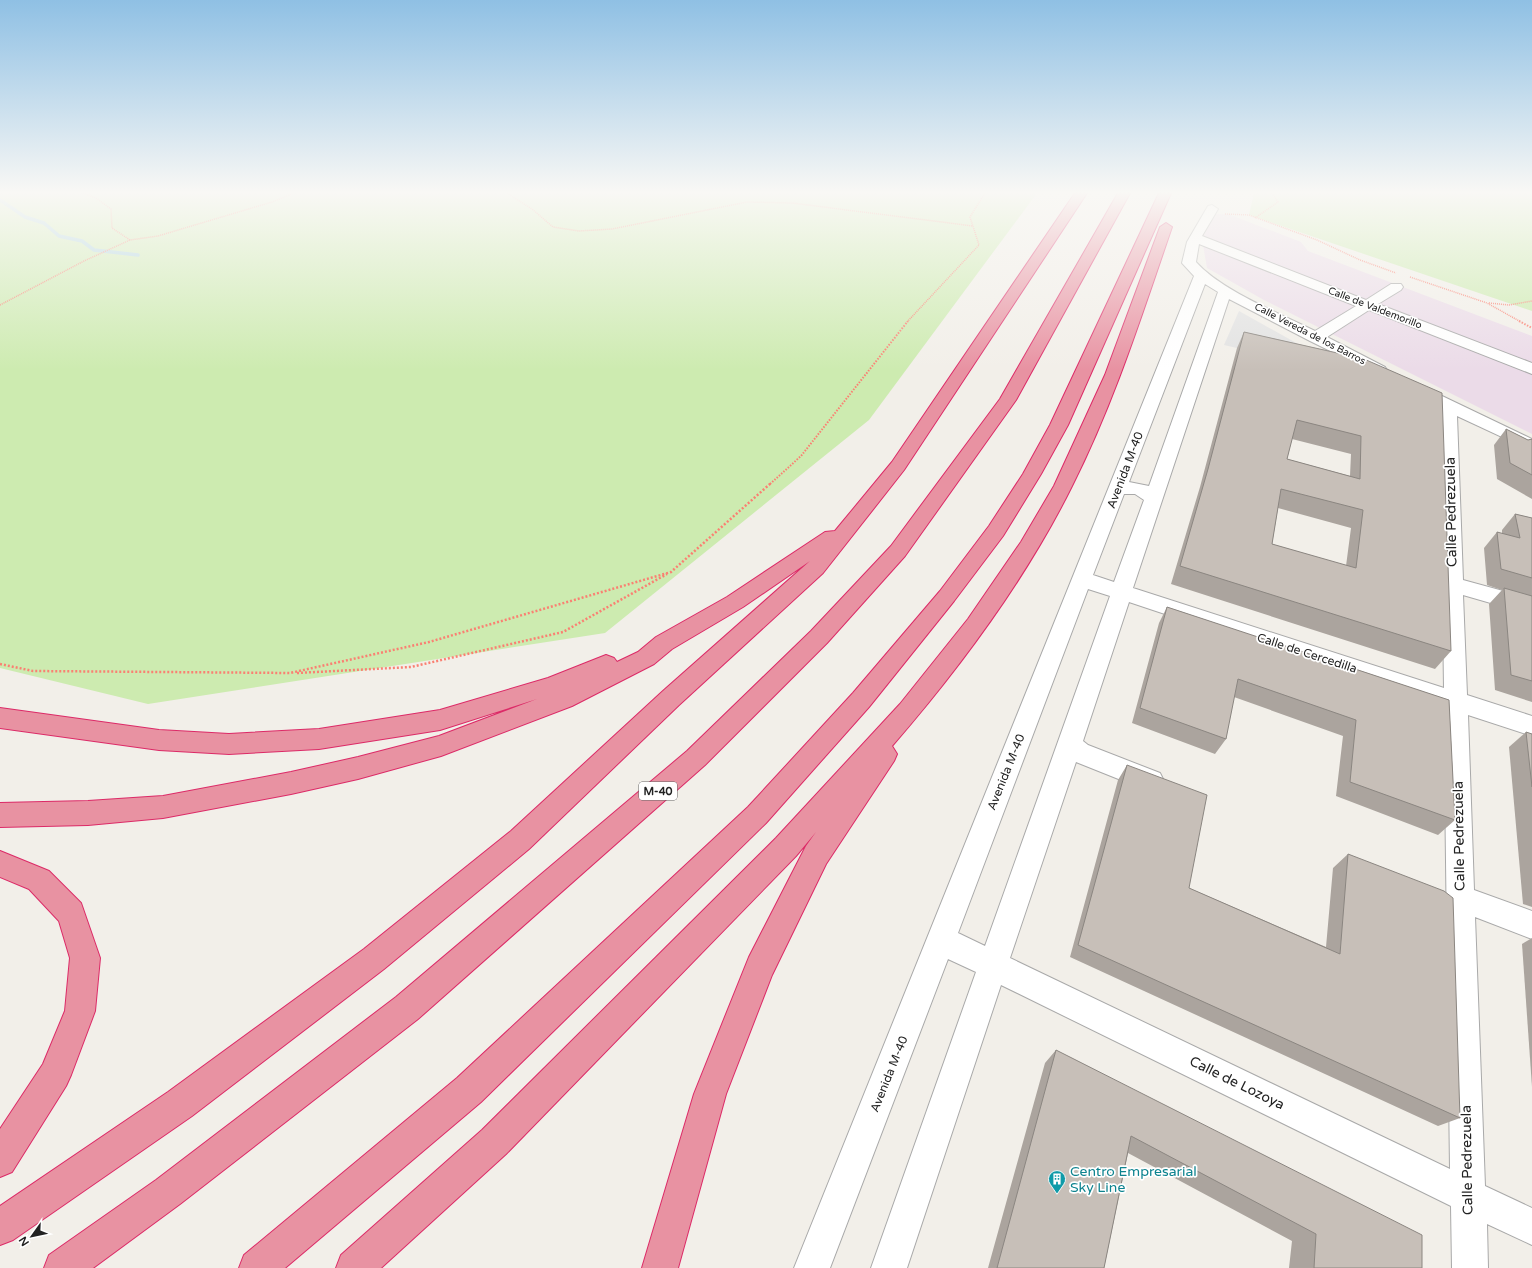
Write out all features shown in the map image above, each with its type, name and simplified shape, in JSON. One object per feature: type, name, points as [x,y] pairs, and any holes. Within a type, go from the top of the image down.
[{"type":"highway","points":[[0,1227],[180,1104],[374,959],[520,840],[671,698],[816,568],[849,525],[898,466],[1041,252]]},
{"type":"highway","name":"M-40","points":[[62,1268],[168,1192],[407,1008],[696,758],[819,637],[898,551],[1008,400],[1091,252]]},
{"type":"highway","points":[[257,1268],[468,1090],[757,815],[861,700],[947,596],[996,531],[1032,474],[1059,425],[1139,252]]},
{"type":"highway","points":[[354,1268],[494,1142],[786,847],[908,711],[976,625],[1029,545],[1063,486],[1113,375],[1156,252]]},
{"type":"highway","points":[[0,815],[88,813],[163,807],[291,783],[358,768],[441,746],[564,699],[646,658],[664,643],[735,602],[849,525]]},
{"type":"highway","points":[[0,718],[159,740],[229,744],[319,739],[440,720],[554,684],[628,655],[664,643]]},
{"type":"highway","points":[[660,1268],[710,1094],[760,968],[816,856],[894,741],[908,711]]},
{"type":"highway","points":[[0,864],[39,880],[71,912],[85,958],[80,1011],[55,1075],[0,1160]]},
{"type":"street","name":"Calle Vereda de los Barros","points":[[1189,252],[1189,263],[1202,276],[1225,291],[1392,377]]},
{"type":"street","name":"Calle de Valdemorillo","points":[[1231,252],[1532,369]]},
{"type":"street","name":"Avenida M-40","points":[[812,1268],[1202,276]]},
{"type":"street","points":[[1315,338],[1367,305],[1398,280]]},
{"type":"street","points":[[889,1268],[1225,291]]},
{"type":"street","points":[[1420,390],[1532,446]]},
{"type":"street","name":"Calle Pedrezuela","points":[[1448,404],[1455,701],[1453,901],[1468,1196],[1470,1268]]},
{"type":"street","points":[[1118,489],[1131,487],[1146,490],[1154,499]]},
{"type":"street","name":"Calle de Cercedilla","points":[[1082,579],[1532,726]]},
{"type":"street","points":[[1452,584],[1532,608]]},
{"type":"street","points":[[1069,744],[1079,752],[1169,788]]},
{"type":"street","points":[[1453,901],[1532,926]]},
{"type":"street","name":"Calle de Lozoya","points":[[941,940],[1532,1227]]},
{"type":"path","points":[[0,305],[103,252]]},
{"type":"path","points":[[0,664],[33,671],[210,670],[290,673],[411,667],[563,632],[671,572],[801,456],[913,315],[971,252]]},
{"type":"path","points":[[1343,252],[1398,280]]},
{"type":"path","points":[[1407,276],[1487,303],[1532,328]]},
{"type":"path","points":[[1487,303],[1509,305],[1532,301]]},
{"type":"path","points":[[290,673],[429,642],[671,572]]},
{"type":"shaded area","points":[[1204,252],[1311,252],[1532,336],[1532,434],[1264,300],[1207,268]]},
{"type":"shaded area","points":[[1239,311],[1355,376],[1224,345]]},
{"type":"green space","points":[[0,252],[993,252],[869,420],[605,633],[148,704],[0,668]]},
{"type":"green space","points":[[1359,252],[1532,252],[1532,311]]},
{"type":"building","points":[[1244,332],[1364,359],[1442,393],[1451,651],[1180,566],[1208,469]],"holes":[[[1297,420],[1361,436],[1360,479],[1287,459]],[[1281,489],[1363,510],[1356,568],[1272,544]]]},
{"type":"building","points":[[1506,429],[1528,440],[1532,439],[1532,475],[1510,463]]},
{"type":"building","points":[[1515,514],[1532,518],[1532,578],[1501,569],[1497,532],[1520,538]]},
{"type":"building","points":[[1504,588],[1532,596],[1532,681],[1511,675]]},
{"type":"building","points":[[1167,607],[1449,700],[1455,820],[1350,782],[1356,720],[1238,679],[1226,739],[1140,708]]},
{"type":"building","points":[[1526,732],[1532,734],[1532,787]]},
{"type":"building","points":[[1127,765],[1207,795],[1189,888],[1340,954],[1348,854],[1444,891],[1453,898],[1460,1118],[1078,945]]},
{"type":"building","name":"Centro Empresarial Sky Line","points":[[1056,1050],[1422,1235],[1422,1268],[1314,1268],[1316,1234],[1131,1136],[1104,1268],[997,1268]]},
{"type":"waterway","points":[[113,252],[138,255]]},
{"type":"place","name":"Centro Empresarial Sky Line","points":[[1057,1194]]}]
